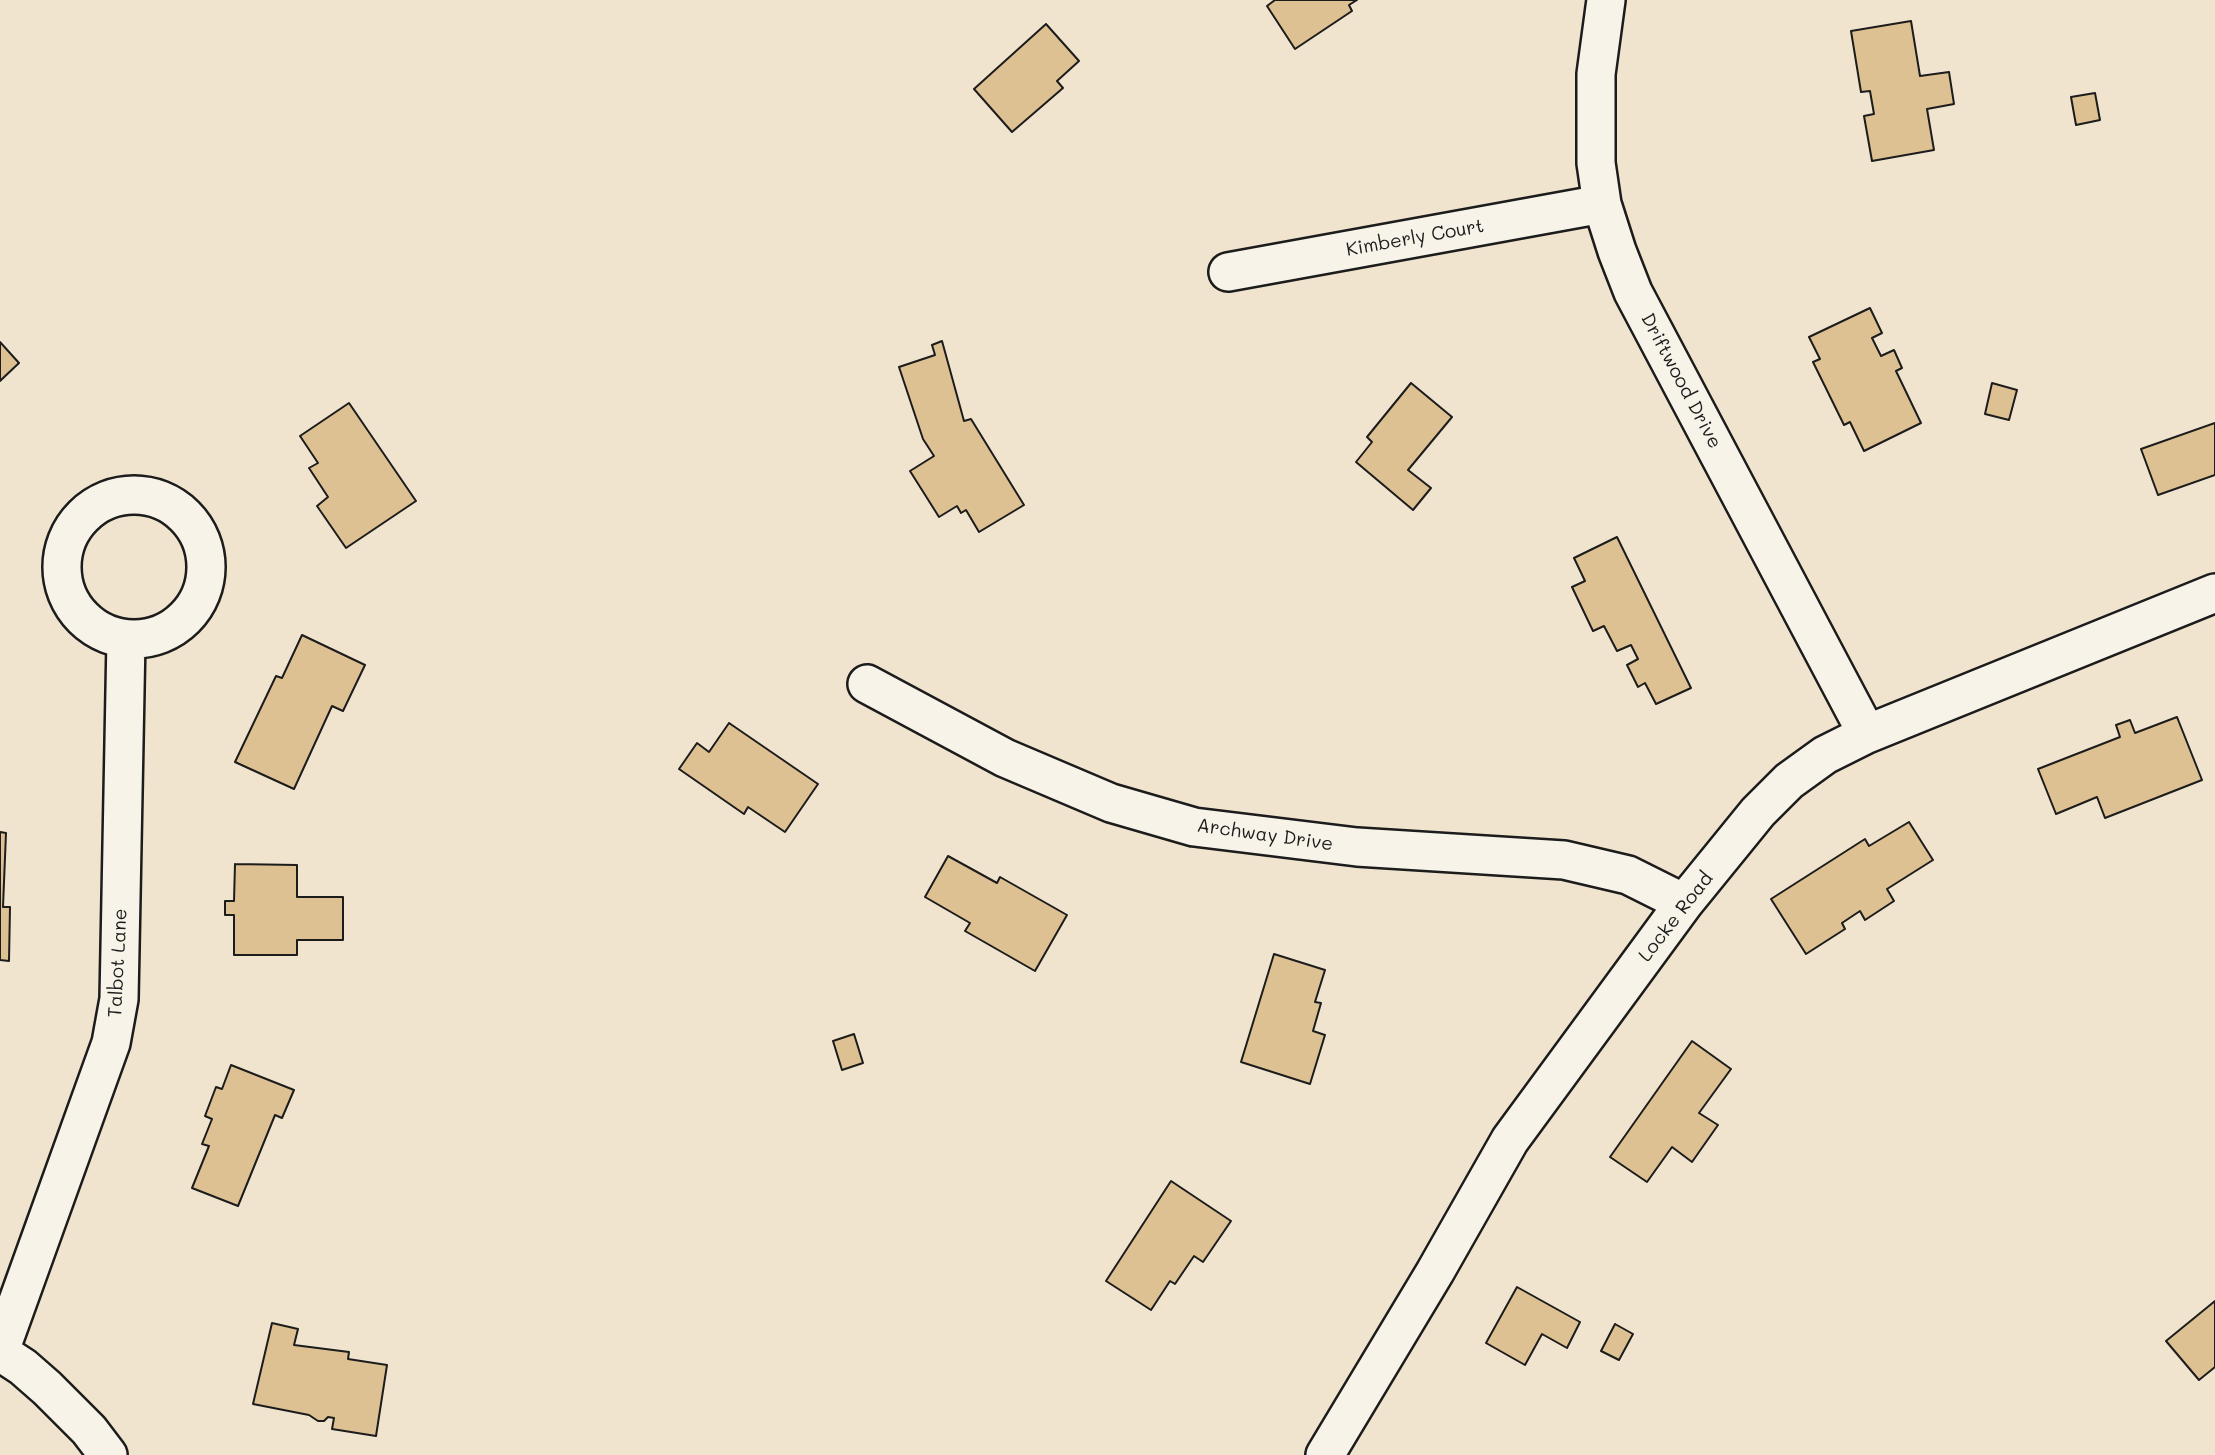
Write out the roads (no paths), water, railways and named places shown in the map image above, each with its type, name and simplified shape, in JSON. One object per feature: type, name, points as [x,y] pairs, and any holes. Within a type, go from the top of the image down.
[{"type":"street","name":"Driftwood Drive","points":[[1606,0],[1596,74],[1596,163],[1602,204],[1633,292],[1867,734]]},
{"type":"street","name":"Kimberly Court","points":[[1228,272],[1602,204]]},
{"type":"street","name":"Locke Road","points":[[1325,1455],[1435,1272],[1510,1140],[1684,904],[1758,813],[1789,781],[1825,755],[1867,734],[2215,593]]},
{"type":"street","name":"Talbot Lane","points":[[0,1352],[111,1043],[119,999],[126,639]]},
{"type":"street","name":"Archway Drive","points":[[867,684],[1005,758],[1111,803],[1194,827],[1357,847],[1564,860],[1628,875],[1684,904]]},
{"type":"street","points":[[0,1352],[47,1388],[89,1430],[108,1455]]}]
